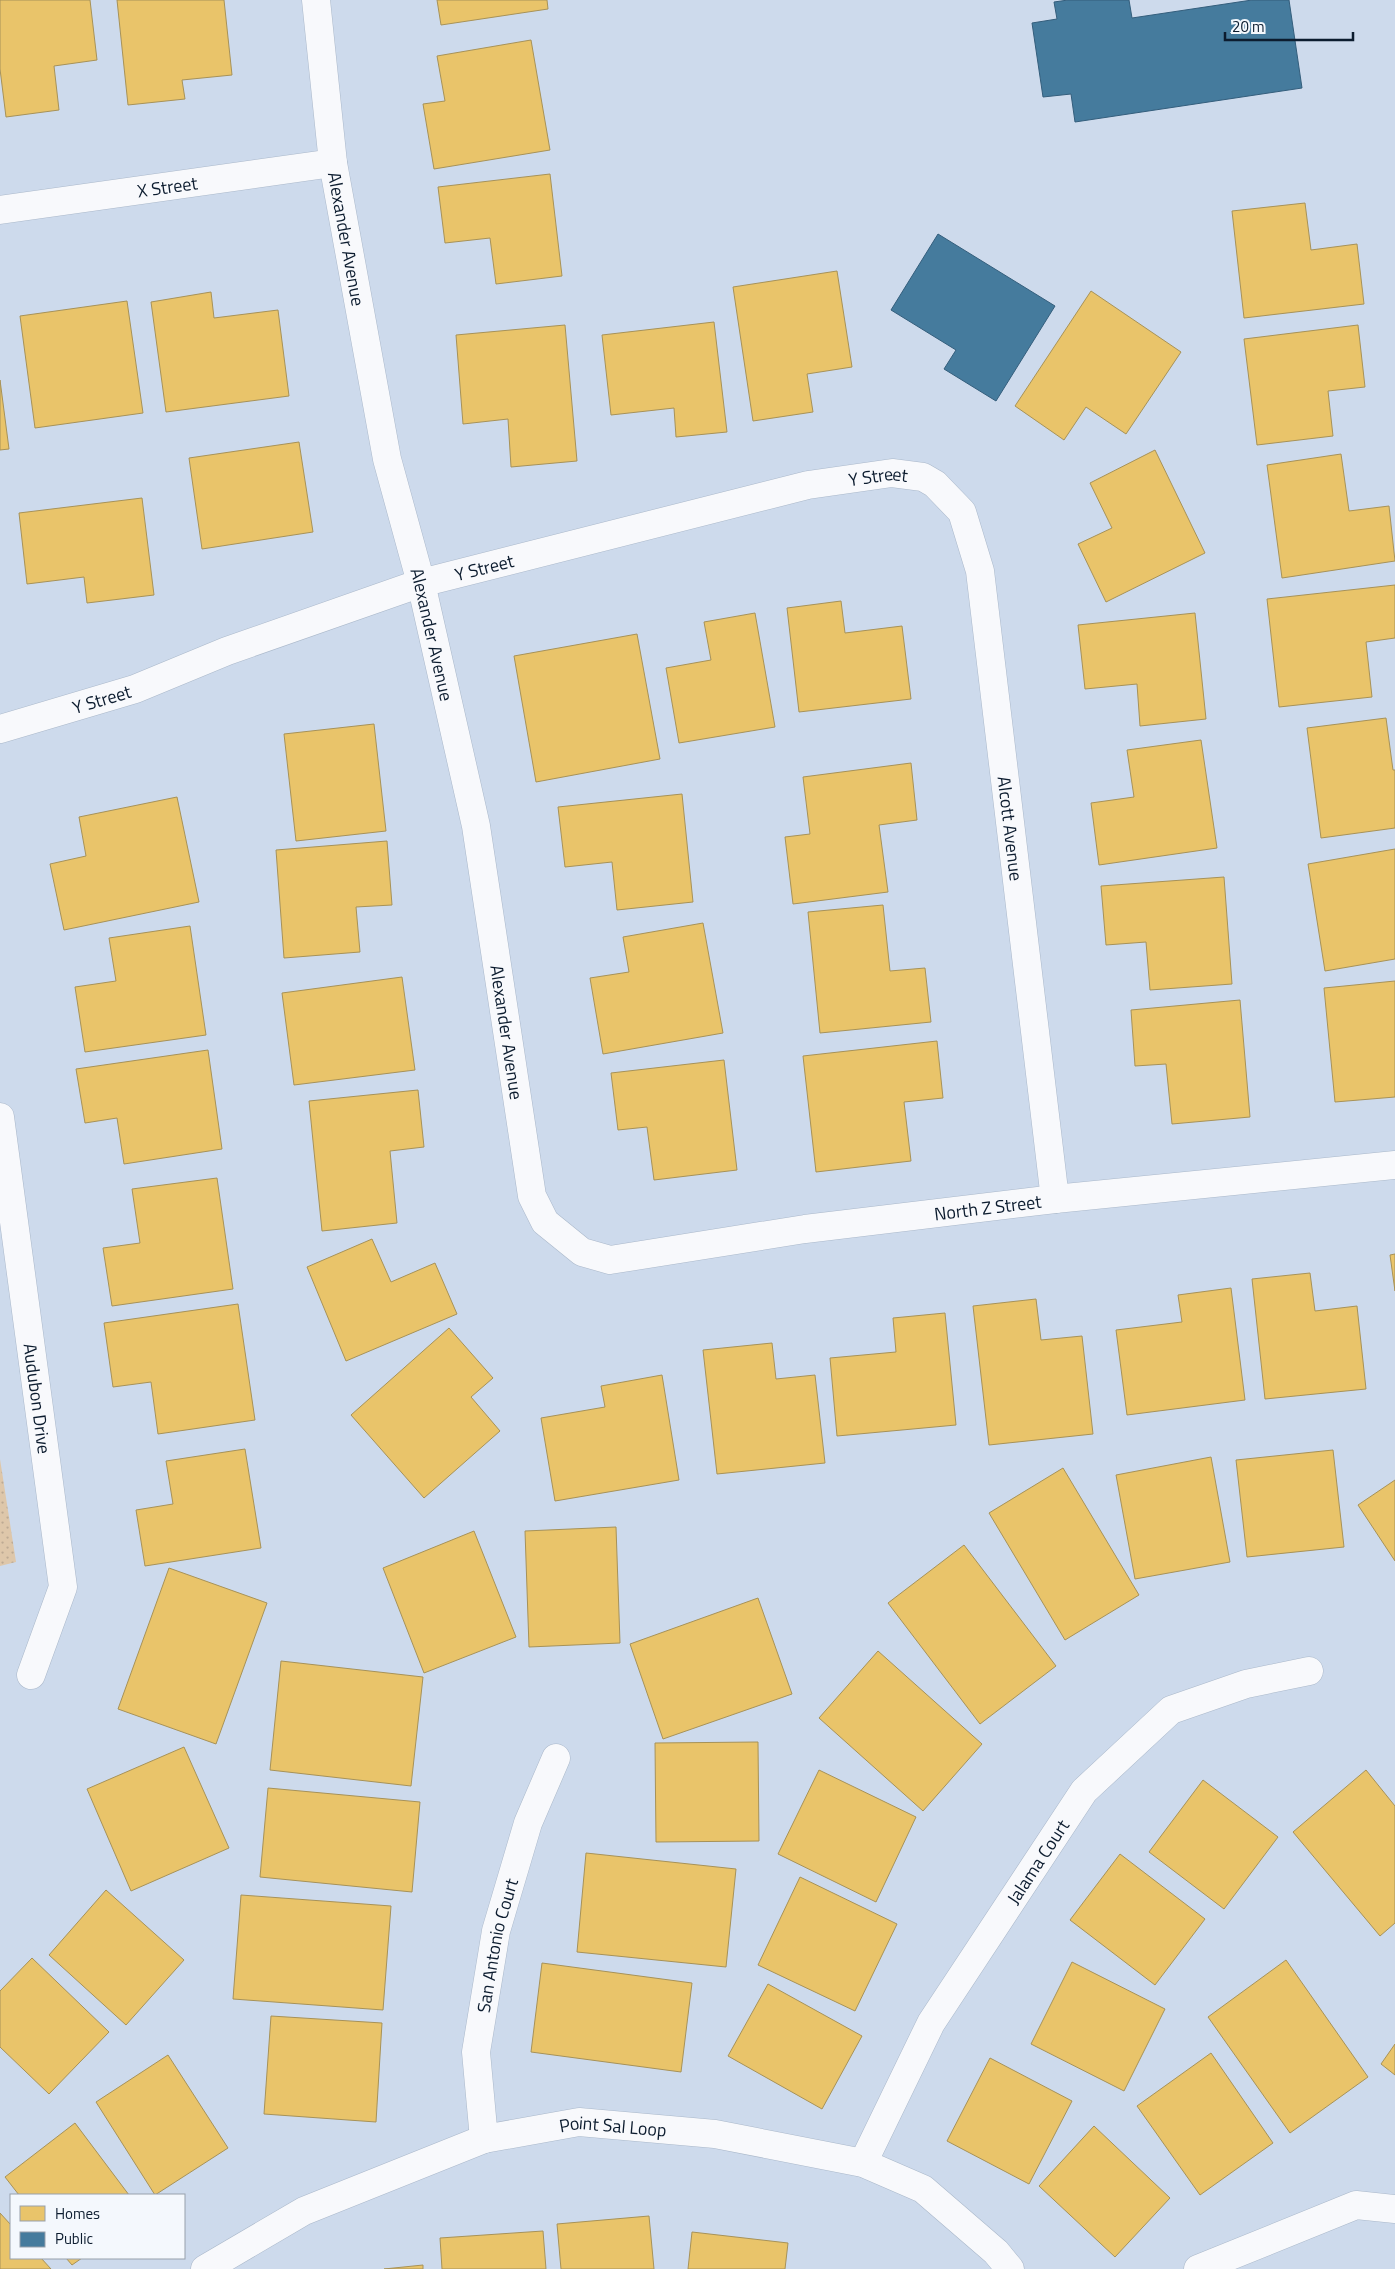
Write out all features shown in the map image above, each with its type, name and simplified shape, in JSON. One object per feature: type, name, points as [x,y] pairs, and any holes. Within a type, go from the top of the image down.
[{"type":"street","name":"Alexander Avenue","points":[[316,0],[333,163],[387,459],[421,583],[476,826],[532,1196],[545,1222],[582,1252]]},
{"type":"street","name":"X Street","points":[[0,210],[333,163]]},
{"type":"street","name":"Y Street","points":[[0,730],[135,689],[227,651],[421,583],[808,485],[892,473],[923,476]]},
{"type":"street","name":"Alcott Avenue","points":[[923,476],[935,484],[962,512],[980,571],[1055,1199]]},
{"type":"street","name":"Audubon Drive","points":[[0,1117],[63,1587],[31,1675]]},
{"type":"street","name":"North Z Street","points":[[582,1252],[610,1260],[805,1230],[1055,1199],[1395,1165]]},
{"type":"street","name":"Jalama Court","points":[[863,2163],[931,2023],[1084,1791],[1171,1710],[1246,1684],[1309,1671]]},
{"type":"street","name":"San Antonio Court","points":[[484,2140],[476,2052],[496,1931],[528,1823],[556,1758]]},
{"type":"street","name":"Point Sal Loop","points":[[205,2269],[304,2211],[484,2140],[579,2122],[715,2134],[863,2163],[923,2189],[996,2252],[1010,2269]]},
{"type":"street","points":[[1198,2269],[1356,2205],[1395,2209]]},
{"type":"shaded area","points":[[0,1459],[16,1562],[0,1566]]},
{"type":"building: Homes","points":[[0,0],[90,0],[97,60],[54,66],[59,110],[6,117],[0,69]]},
{"type":"building: Homes","points":[[117,0],[224,0],[232,75],[182,80],[185,99],[128,105]]},
{"type":"building: Homes","points":[[437,0],[547,0],[548,9],[441,25]]},
{"type":"building: Homes","points":[[531,40],[550,150],[434,169],[423,104],[445,101],[437,56]]},
{"type":"building: Homes","points":[[550,174],[562,276],[496,284],[490,238],[445,243],[438,187]]},
{"type":"building: Homes","points":[[1305,203],[1311,250],[1357,244],[1364,304],[1244,318],[1232,211]]},
{"type":"building: Homes","points":[[837,271],[852,367],[807,374],[813,412],[753,421],[733,287]]},
{"type":"building: Homes","points":[[1091,291],[1181,352],[1126,434],[1086,407],[1064,440],[1015,406]]},
{"type":"building: Homes","points":[[211,292],[214,318],[278,310],[289,396],[166,412],[151,302]]},
{"type":"building: Homes","points":[[127,301],[143,413],[35,428],[20,316]]},
{"type":"building: Homes","points":[[714,322],[727,432],[676,437],[674,408],[611,415],[602,335]]},
{"type":"building: Homes","points":[[565,325],[577,461],[511,467],[508,419],[463,424],[456,335]]},
{"type":"building: Homes","points":[[1358,325],[1365,387],[1328,391],[1333,436],[1257,445],[1244,339]]},
{"type":"building: Homes","points":[[0,380],[9,449],[0,450]]},
{"type":"building: Homes","points":[[299,442],[313,532],[202,549],[189,458]]},
{"type":"building: Homes","points":[[1155,450],[1205,553],[1106,602],[1078,544],[1112,528],[1090,483]]},
{"type":"building: Homes","points":[[1341,454],[1349,511],[1389,506],[1395,561],[1282,578],[1267,465]]},
{"type":"building: Homes","points":[[142,498],[154,595],[87,603],[84,577],[27,584],[19,513]]},
{"type":"building: Homes","points":[[1395,585],[1395,638],[1366,642],[1372,697],[1279,707],[1267,599]]},
{"type":"building: Homes","points":[[841,601],[845,633],[902,626],[911,699],[799,712],[787,608]]},
{"type":"building: Homes","points":[[755,613],[775,727],[679,743],[666,668],[711,660],[704,622]]},
{"type":"building: Homes","points":[[1195,613],[1206,719],[1140,726],[1137,684],[1085,689],[1078,625]]},
{"type":"building: Homes","points":[[637,634],[660,759],[536,782],[514,656]]},
{"type":"building: Homes","points":[[1386,718],[1393,770],[1395,770],[1395,828],[1321,838],[1307,728]]},
{"type":"building: Homes","points":[[374,724],[386,831],[296,841],[284,734]]},
{"type":"building: Homes","points":[[1201,740],[1217,848],[1099,865],[1091,803],[1134,797],[1127,750]]},
{"type":"building: Homes","points":[[911,763],[917,820],[879,825],[888,892],[793,904],[785,837],[810,834],[803,777]]},
{"type":"building: Homes","points":[[682,794],[693,902],[617,910],[612,862],[565,867],[558,807]]},
{"type":"building: Homes","points":[[177,797],[199,902],[64,930],[50,864],[86,856],[79,817]]},
{"type":"building: Homes","points":[[387,841],[392,905],[356,907],[360,952],[284,958],[276,850]]},
{"type":"building: Homes","points":[[1395,849],[1395,959],[1325,971],[1308,864]]},
{"type":"building: Homes","points":[[1224,877],[1232,984],[1150,990],[1146,942],[1106,945],[1101,886]]},
{"type":"building: Homes","points":[[883,905],[890,971],[925,968],[931,1022],[820,1033],[808,912]]},
{"type":"building: Homes","points":[[703,923],[723,1033],[603,1054],[590,978],[629,972],[623,937]]},
{"type":"building: Homes","points":[[190,926],[206,1035],[85,1052],[75,987],[116,981],[109,938]]},
{"type":"building: Homes","points":[[402,977],[415,1070],[294,1085],[282,993]]},
{"type":"building: Homes","points":[[1395,981],[1395,1097],[1335,1102],[1324,988]]},
{"type":"building: Homes","points":[[1240,1000],[1250,1117],[1172,1124],[1166,1064],[1135,1066],[1131,1010]]},
{"type":"building: Homes","points":[[937,1041],[943,1098],[904,1102],[911,1161],[816,1172],[803,1056]]},
{"type":"building: Homes","points":[[208,1050],[222,1149],[124,1164],[117,1118],[85,1123],[76,1069]]},
{"type":"building: Homes","points":[[724,1060],[737,1170],[654,1180],[647,1127],[618,1130],[611,1073]]},
{"type":"building: Homes","points":[[418,1090],[424,1147],[390,1151],[397,1223],[322,1231],[309,1101]]},
{"type":"building: Homes","points":[[217,1178],[233,1289],[112,1306],[103,1248],[140,1243],[132,1189]]},
{"type":"building: Homes","points":[[372,1239],[391,1282],[435,1263],[457,1314],[346,1361],[307,1267]]},
{"type":"building: Homes","points":[[1395,1254],[1395,1291],[1390,1255]]},
{"type":"building: Homes","points":[[1310,1273],[1315,1311],[1357,1306],[1366,1389],[1265,1399],[1252,1279]]},
{"type":"building: Homes","points":[[1231,1288],[1245,1400],[1127,1415],[1116,1330],[1182,1322],[1178,1295]]},
{"type":"building: Homes","points":[[1036,1299],[1041,1340],[1082,1336],[1093,1434],[989,1445],[973,1306]]},
{"type":"building: Homes","points":[[238,1304],[255,1420],[158,1434],[151,1382],[113,1387],[104,1323]]},
{"type":"building: Homes","points":[[945,1313],[956,1425],[837,1436],[830,1358],[896,1352],[893,1318]]},
{"type":"building: Homes","points":[[449,1328],[493,1378],[471,1397],[500,1431],[424,1498],[351,1415]]},
{"type":"building: Homes","points":[[772,1343],[776,1379],[815,1375],[825,1463],[717,1474],[703,1350]]},
{"type":"building: Homes","points":[[662,1375],[679,1480],[555,1501],[541,1418],[605,1407],[601,1386]]},
{"type":"building: Homes","points":[[245,1449],[261,1548],[145,1566],[136,1510],[173,1504],[166,1461]]},
{"type":"building: Homes","points":[[1333,1450],[1344,1547],[1247,1557],[1236,1460]]},
{"type":"building: Homes","points":[[1211,1457],[1230,1562],[1135,1579],[1116,1475]]},
{"type":"building: Homes","points":[[1063,1468],[1139,1595],[1065,1640],[989,1513]]},
{"type":"building: Homes","points":[[1395,1480],[1395,1561],[1358,1505]]},
{"type":"building: Homes","points":[[616,1527],[620,1643],[529,1647],[525,1531]]},
{"type":"building: Homes","points":[[474,1531],[516,1637],[424,1673],[383,1568]]},
{"type":"building: Homes","points":[[964,1545],[1056,1666],[980,1724],[888,1603]]},
{"type":"building: Homes","points":[[169,1568],[267,1603],[216,1744],[118,1709]]},
{"type":"building: Homes","points":[[758,1598],[792,1694],[663,1739],[630,1644]]},
{"type":"building: Homes","points":[[878,1651],[982,1744],[923,1811],[819,1718]]},
{"type":"building: Homes","points":[[281,1661],[423,1677],[411,1786],[270,1770]]},
{"type":"building: Homes","points":[[758,1742],[759,1841],[656,1842],[655,1743]]},
{"type":"building: Homes","points":[[184,1747],[229,1848],[131,1891],[87,1789]]},
{"type":"building: Homes","points":[[819,1770],[916,1817],[876,1902],[778,1854]]},
{"type":"building: Homes","points":[[1366,1770],[1395,1806],[1395,1923],[1380,1936],[1293,1832]]},
{"type":"building: Homes","points":[[1203,1780],[1278,1837],[1224,1909],[1149,1852]]},
{"type":"building: Homes","points":[[268,1788],[420,1802],[412,1892],[260,1877]]},
{"type":"building: Homes","points":[[586,1853],[736,1869],[726,1967],[577,1952]]},
{"type":"building: Homes","points":[[1120,1854],[1205,1919],[1155,1985],[1070,1920]]},
{"type":"building: Homes","points":[[800,1877],[897,1924],[855,2011],[758,1965]]},
{"type":"building: Homes","points":[[106,1890],[184,1960],[126,2025],[49,1955]]},
{"type":"building: Homes","points":[[241,1895],[391,1906],[383,2010],[233,1999]]},
{"type":"building: Homes","points":[[32,1958],[109,2032],[49,2094],[0,2047],[0,1991]]},
{"type":"building: Homes","points":[[1286,1960],[1368,2077],[1290,2133],[1208,2017]]},
{"type":"building: Homes","points":[[1072,1962],[1165,2009],[1124,2091],[1031,2044]]},
{"type":"building: Homes","points":[[542,1963],[692,1983],[681,2072],[531,2052]]},
{"type":"building: Homes","points":[[768,1984],[862,2036],[822,2109],[728,2056]]},
{"type":"building: Homes","points":[[271,2016],[382,2023],[376,2122],[264,2114]]},
{"type":"building: Homes","points":[[1395,2044],[1395,2075],[1381,2064]]},
{"type":"building: Homes","points":[[1211,2053],[1273,2143],[1200,2195],[1137,2106]]},
{"type":"building: Homes","points":[[168,2055],[228,2148],[154,2194],[96,2102]]},
{"type":"building: Homes","points":[[990,2058],[1072,2101],[1029,2184],[947,2141]]},
{"type":"building: Homes","points":[[75,2123],[128,2194],[18,2194],[5,2177]]},
{"type":"building: Homes","points":[[1094,2126],[1170,2198],[1115,2257],[1039,2186]]},
{"type":"building: Homes","points":[[0,2213],[10,2224],[10,2259],[42,2259],[51,2269],[0,2269]]},
{"type":"building: Homes","points":[[649,2216],[654,2269],[561,2269],[557,2224]]},
{"type":"building: Homes","points":[[543,2231],[546,2269],[442,2269],[440,2238]]},
{"type":"building: Homes","points":[[692,2232],[788,2243],[785,2269],[688,2269]]},
{"type":"building: Homes","points":[[67,2259],[81,2259],[72,2265]]},
{"type":"building: Homes","points":[[423,2265],[423,2269],[384,2269]]},
{"type":"building: Public","points":[[1068,0],[1129,0],[1132,18],[1252,0],[1289,0],[1302,88],[1075,122],[1071,94],[1043,97],[1032,23],[1057,19],[1054,2]]},
{"type":"building: Public","points":[[938,234],[1055,306],[996,401],[944,369],[956,350],[891,310]]}]
